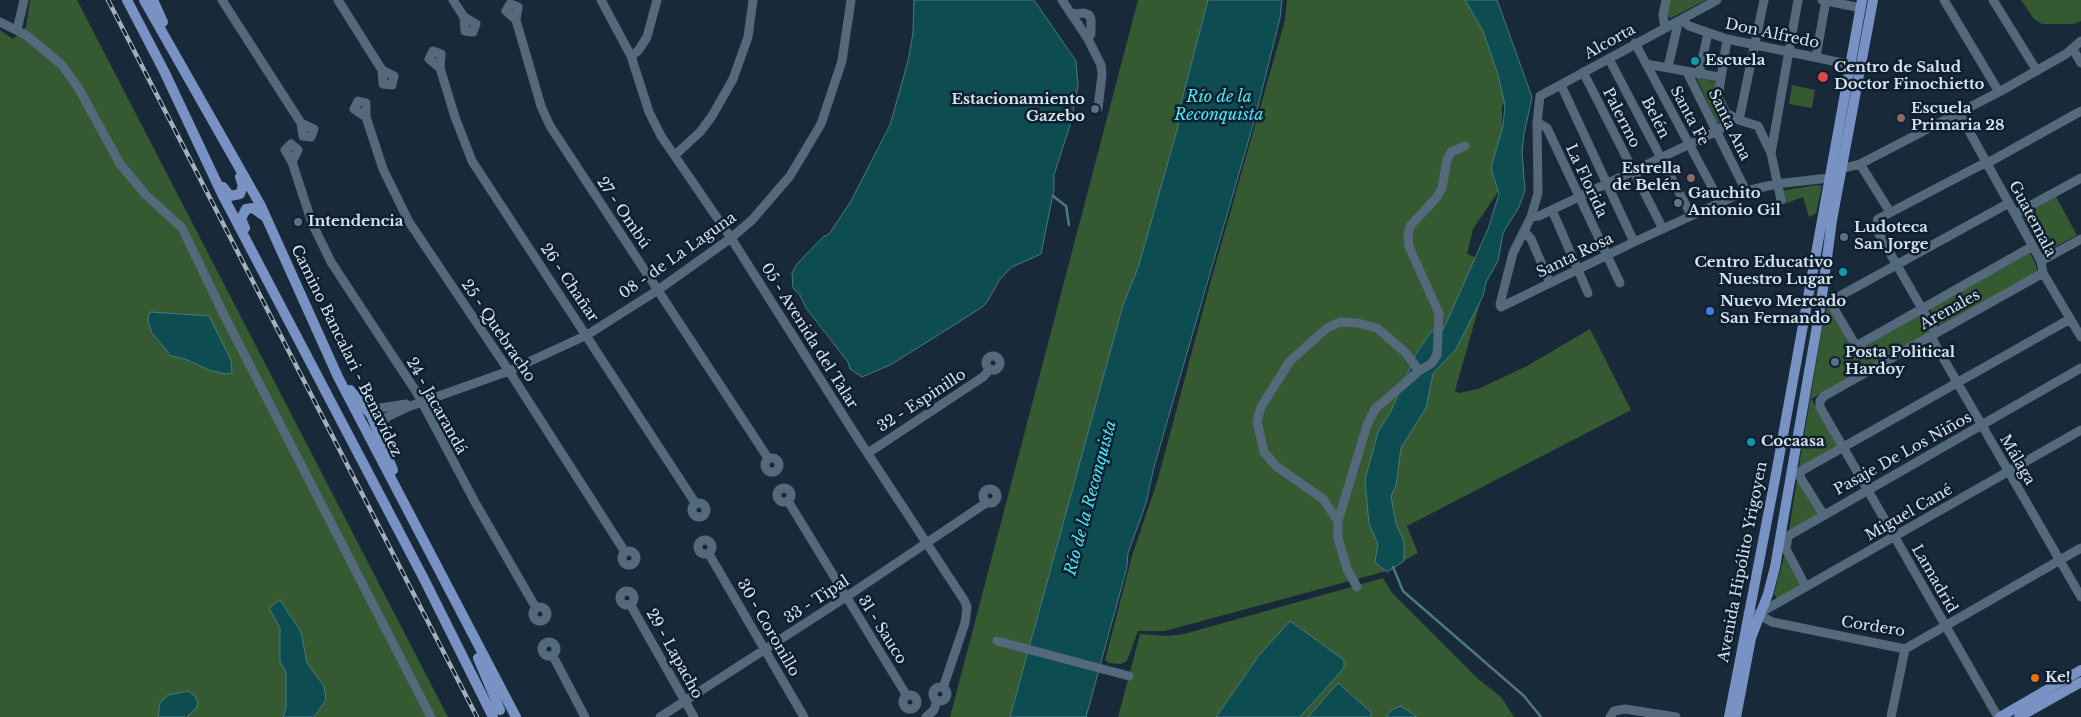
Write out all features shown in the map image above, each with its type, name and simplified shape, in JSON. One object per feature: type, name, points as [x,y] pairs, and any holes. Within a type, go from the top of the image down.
[{"type":"main road","points":[[127,0],[223,189],[230,196],[240,194],[243,191],[237,166]]},
{"type":"main road","name":"Camino Bancalari - Benavídez","points":[[144,0],[266,218],[335,369],[516,717]]},
{"type":"main road","points":[[153,0],[179,62]]},
{"type":"main road","name":"Avenida Hipólito Yrigoyen","points":[[1736,717],[1776,474],[1829,178],[1873,0]]},
{"type":"main road","name":"Avenida Hipólito Yrigoyen","points":[[1729,717],[1753,613],[1768,594],[1775,567],[1819,316],[1828,241],[1856,66],[1861,4]]},
{"type":"main road","points":[[185,115],[227,203],[446,623],[499,715]]},
{"type":"main road","points":[[266,218],[257,209],[250,208],[243,212],[241,219],[285,311]]},
{"type":"main road","points":[[1806,313],[1819,316]]},
{"type":"main road","points":[[335,369],[368,410],[408,508]]},
{"type":"main road","points":[[1776,474],[1791,476]]},
{"type":"main road","points":[[445,579],[451,600],[499,715]]},
{"type":"main road","points":[[1999,717],[2081,670]]},
{"type":"main road","points":[[2019,717],[2081,682]]},
{"type":"street","points":[[17,30],[24,0]]},
{"type":"street","points":[[222,0],[302,123]]},
{"type":"street","points":[[338,0],[382,70]]},
{"type":"street","points":[[453,0],[464,17]]},
{"type":"street","name":"05 - Avenida del Talar","points":[[601,0],[631,56],[652,120],[731,238],[967,607],[965,623],[943,688],[947,691],[947,698],[941,701],[937,700],[934,710],[926,717]]},
{"type":"street","points":[[631,56],[638,51],[647,37],[657,0]]},
{"type":"street","points":[[674,155],[700,132],[734,80],[748,37],[753,0]]},
{"type":"street","name":"08 - de La Laguna","points":[[377,431],[387,417],[421,402],[510,371],[587,335],[658,290],[731,238],[752,220],[780,190],[811,143],[837,80],[846,40],[851,0]]},
{"type":"street","points":[[1062,0],[1088,39],[1101,65],[1102,75],[1098,108]]},
{"type":"street","points":[[1665,28],[1663,15],[1666,0]]},
{"type":"street","name":"Alcorta","points":[[1537,122],[1540,96],[1717,0]]},
{"type":"street","points":[[1531,217],[1552,210],[1716,131],[1735,118],[1764,0]]},
{"type":"street","points":[[1771,153],[1798,0]]},
{"type":"street","points":[[1816,57],[1824,0],[1861,4]]},
{"type":"street","points":[[1848,0],[1861,4]]},
{"type":"street","points":[[1944,0],[1999,92]]},
{"type":"street","points":[[1993,0],[2037,70]]},
{"type":"street","points":[[1071,14],[1089,15],[1092,24],[1088,39]]},
{"type":"street","name":"27 - Ombú","points":[[516,20],[546,118],[576,168],[768,458]]},
{"type":"street","points":[[0,22],[37,43],[62,65],[79,89],[120,164],[146,195],[182,228],[225,317],[431,717]]},
{"type":"street","points":[[1668,67],[1678,22]]},
{"type":"street","name":"Don Alfredo","points":[[1678,22],[1708,33],[1754,45],[1856,66]]},
{"type":"street","points":[[1699,74],[1708,33]]},
{"type":"street","points":[[1727,38],[1718,97],[1726,113],[1758,126],[1775,130]]},
{"type":"street","points":[[1829,178],[1841,169],[1860,164],[1999,92],[2073,49],[2081,41]]},
{"type":"street","name":"Santa Fe","points":[[1635,43],[1720,202]]},
{"type":"street","points":[[2073,49],[2081,63]]},
{"type":"street","name":"Belén","points":[[1609,59],[1691,215]]},
{"type":"street","points":[[1646,64],[1720,77]]},
{"type":"street","name":"26 - Chañar","points":[[440,68],[455,117],[472,161],[696,504]]},
{"type":"street","name":"Palermo","points":[[1583,72],[1663,229]]},
{"type":"street","name":"Santa Ana","points":[[1687,72],[1746,191]]},
{"type":"street","points":[[1561,85],[1634,242]]},
{"type":"street","points":[[1860,164],[1890,212],[1986,163],[2081,111]]},
{"type":"street","name":"Guatemala","points":[[1959,113],[2041,261],[2043,273],[2081,338]]},
{"type":"street","name":"25 - Quebracho","points":[[366,117],[383,169],[397,200],[442,273],[510,371],[625,552]]},
{"type":"street","name":"Santa Rosa","points":[[1537,122],[1538,184],[1531,217],[1513,252],[1500,304],[1502,307],[1634,242],[1746,191],[1776,184],[1829,178]]},
{"type":"street","name":"La Florida","points":[[1537,122],[1547,128],[1620,283]]},
{"type":"street","points":[[1758,126],[1771,153],[1776,184],[1781,200]]},
{"type":"street","points":[[1358,586],[1347,569],[1338,538],[1338,521],[1367,425],[1375,409],[1418,371],[1432,363],[1437,355],[1439,313],[1409,247],[1408,236],[1410,226],[1438,196],[1442,188],[1447,160],[1451,152],[1465,146]]},
{"type":"street","name":"24 - Jacarandá","points":[[292,162],[306,207],[331,262],[421,402],[476,504],[536,608]]},
{"type":"street","points":[[2015,214],[2081,178]]},
{"type":"street","points":[[1898,265],[2009,203]]},
{"type":"street","points":[[1552,210],[1588,293]]},
{"type":"street","name":"Málaga","points":[[1890,212],[1875,223],[1875,227],[1922,309],[1957,382],[1981,426],[2081,597]]},
{"type":"street","points":[[1524,232],[1531,239],[1550,283]]},
{"type":"street","points":[[2041,261],[2081,238]]},
{"type":"street","name":"Arenales","points":[[1898,265],[1838,297],[1833,303],[1833,307],[1854,344],[1858,345],[2033,246]]},
{"type":"street","name":"Arenales","points":[[1820,401],[1824,396],[2043,273]]},
{"type":"street","points":[[1823,514],[1800,473],[1804,468],[2070,319]]},
{"type":"street","points":[[1338,521],[1323,499],[1276,466],[1264,452],[1257,421],[1260,407],[1290,361],[1327,328],[1340,322],[1358,322],[1377,328],[1406,353],[1418,371]]},
{"type":"street","name":"Pasaje De Los Niños","points":[[1806,587],[1786,549],[1788,536],[1823,514],[2081,368]]},
{"type":"street","name":"32 - Espinillo","points":[[868,453],[983,377],[990,370]]},
{"type":"street","name":"Lamadrid","points":[[1820,401],[1820,407],[1842,447],[1999,717]]},
{"type":"street","name":"08 - de La Laguna","points":[[368,410],[421,402]]},
{"type":"street","name":"Miguel Cané","points":[[1753,613],[1806,587],[2081,430]]},
{"type":"street","name":"31 - Sauco","points":[[788,501],[907,696]]},
{"type":"street","name":"33 - Tipal","points":[[660,717],[846,597],[986,503]]},
{"type":"street","name":"Cordero","points":[[1753,613],[1772,622],[1905,649],[2081,548]]},
{"type":"street","name":"30 - Coronillo","points":[[709,554],[804,717]]},
{"type":"street","name":"29 - Lapacho","points":[[630,604],[694,717]]},
{"type":"street","points":[[997,641],[1129,676]]},
{"type":"street","points":[[1891,717],[1905,649]]},
{"type":"street","points":[[553,656],[585,717]]},
{"type":"street","points":[[1610,717],[1614,712],[1625,709],[1676,717]]},
{"type":"shaded area","points":[[30,0],[77,0],[448,717],[0,717],[0,30],[13,39],[26,27]]},
{"type":"shaded area","points":[[1138,0],[1208,0],[1180,107],[1181,114],[1177,130],[1138,268],[1123,305],[1010,717],[950,717]]},
{"type":"shaded area","points":[[1287,0],[1495,0],[1529,98],[1502,105],[1502,186],[1473,229],[1467,254],[1491,264],[1455,391],[1459,393],[1478,389],[1527,366],[1590,329],[1631,410],[1407,526],[1418,553],[1383,572],[1165,631],[1138,631],[1127,661],[1121,664],[1109,663],[1105,660],[1132,556],[1158,479],[1211,280],[1285,20]]},
{"type":"shaded area","points":[[1669,0],[1706,0],[1671,18],[1667,16]]},
{"type":"shaded area","points":[[2021,0],[2081,0],[2081,21],[2073,24],[2042,24],[2034,19]]},
{"type":"shaded area","points":[[1696,77],[1716,82],[1715,96],[1725,121],[1720,124],[1717,122]]},
{"type":"shaded area","points":[[1792,85],[1815,90],[1812,108],[1789,104]]},
{"type":"shaded area","points":[[1817,185],[1822,186],[1816,213],[1809,217],[1803,197],[1784,204],[1780,191]]},
{"type":"shaded area","points":[[2055,195],[2077,235],[2044,253],[2021,214]]},
{"type":"shaded area","points":[[2030,253],[2037,272],[1940,327],[1930,309]]},
{"type":"shaded area","points":[[1828,303],[1856,351],[1921,314],[1931,332],[1811,399],[1842,447],[1798,472],[1821,334]]},
{"type":"shaded area","points":[[1798,474],[1823,514],[1788,536]]},
{"type":"shaded area","points":[[1786,549],[1806,587],[1777,599],[1774,594]]},
{"type":"shaded area","points":[[1383,578],[1393,594],[1477,678],[1501,697],[1514,717],[1118,717],[1140,634],[1167,636],[1184,634]]},
{"type":"water","points":[[914,0],[1034,0],[1076,61],[1078,86],[1071,122],[1054,175],[1054,189],[1041,254],[1012,267],[1000,279],[987,302],[981,308],[892,364],[862,377],[850,369],[848,362],[806,308],[800,295],[793,288],[792,273],[797,264],[823,237],[829,234],[851,201],[890,125],[908,61],[913,33]]},
{"type":"water","name":"Río de la Reconquista","points":[[1208,0],[1282,0],[1280,18],[1255,118],[1154,467],[1146,503],[1128,553],[1127,567],[1086,717],[1010,717],[1123,305],[1138,268],[1177,130],[1181,114],[1180,107]]},
{"type":"water","points":[[1465,0],[1497,0],[1532,97],[1522,152],[1525,190],[1519,207],[1503,233],[1498,261],[1486,282],[1483,296],[1456,349],[1433,374],[1426,408],[1401,448],[1396,486],[1391,496],[1396,524],[1404,541],[1404,561],[1387,572],[1375,562],[1378,544],[1369,524],[1365,480],[1378,432],[1391,411],[1417,352],[1431,332],[1443,330],[1488,229],[1499,194],[1491,168],[1503,126],[1505,105],[1498,75],[1483,31]]},
{"type":"water","points":[[149,313],[209,316],[231,360],[232,373],[225,374],[209,370],[185,359],[171,356],[152,333],[148,321]]},
{"type":"water","points":[[280,600],[301,632],[307,663],[324,686],[326,700],[314,717],[283,717],[286,708],[286,672],[280,662],[280,628],[269,608]]},
{"type":"water","points":[[1290,621],[1344,660],[1344,668],[1300,717],[1216,717],[1260,654]]},
{"type":"water","points":[[1338,683],[1371,712],[1371,717],[1308,717]]},
{"type":"water","points":[[188,691],[195,696],[198,702],[197,707],[187,717],[158,717],[160,703],[168,695]]},
{"type":"water","points":[[1401,706],[1417,717],[1386,717],[1393,709]]},
{"type":"waterway","points":[[1053,196],[1066,206],[1069,225]]},
{"type":"waterway","points":[[1393,567],[1403,591],[1524,696],[1541,717]]},
{"type":"railway","points":[[108,0],[477,717]]},
{"type":"place","name":"Escuela","points":[[1695,61]]},
{"type":"place","name":"Centro de Salud Doctor Finochietto","points":[[1823,77]]},
{"type":"place","name":"Estacionamiento Gazebo","points":[[1095,109]]},
{"type":"place","name":"Escuela Primaria 28","points":[[1901,118]]},
{"type":"place","name":"Estrella de Belén","points":[[1691,178]]},
{"type":"place","name":"Gauchito Antonio Gil","points":[[1678,203]]},
{"type":"place","name":"Intendencia","points":[[298,222]]},
{"type":"place","name":"Ludoteca San Jorge","points":[[1844,237]]},
{"type":"place","name":"Centro Educativo Nuestro Lugar","points":[[1843,272]]},
{"type":"place","name":"Nuevo Mercado San Fernando","points":[[1710,311]]},
{"type":"place","name":"Posta Political Hardoy","points":[[1835,362]]},
{"type":"place","name":"Cocaasa","points":[[1751,442]]},
{"type":"place","name":"Ke!","points":[[2035,678]]}]
